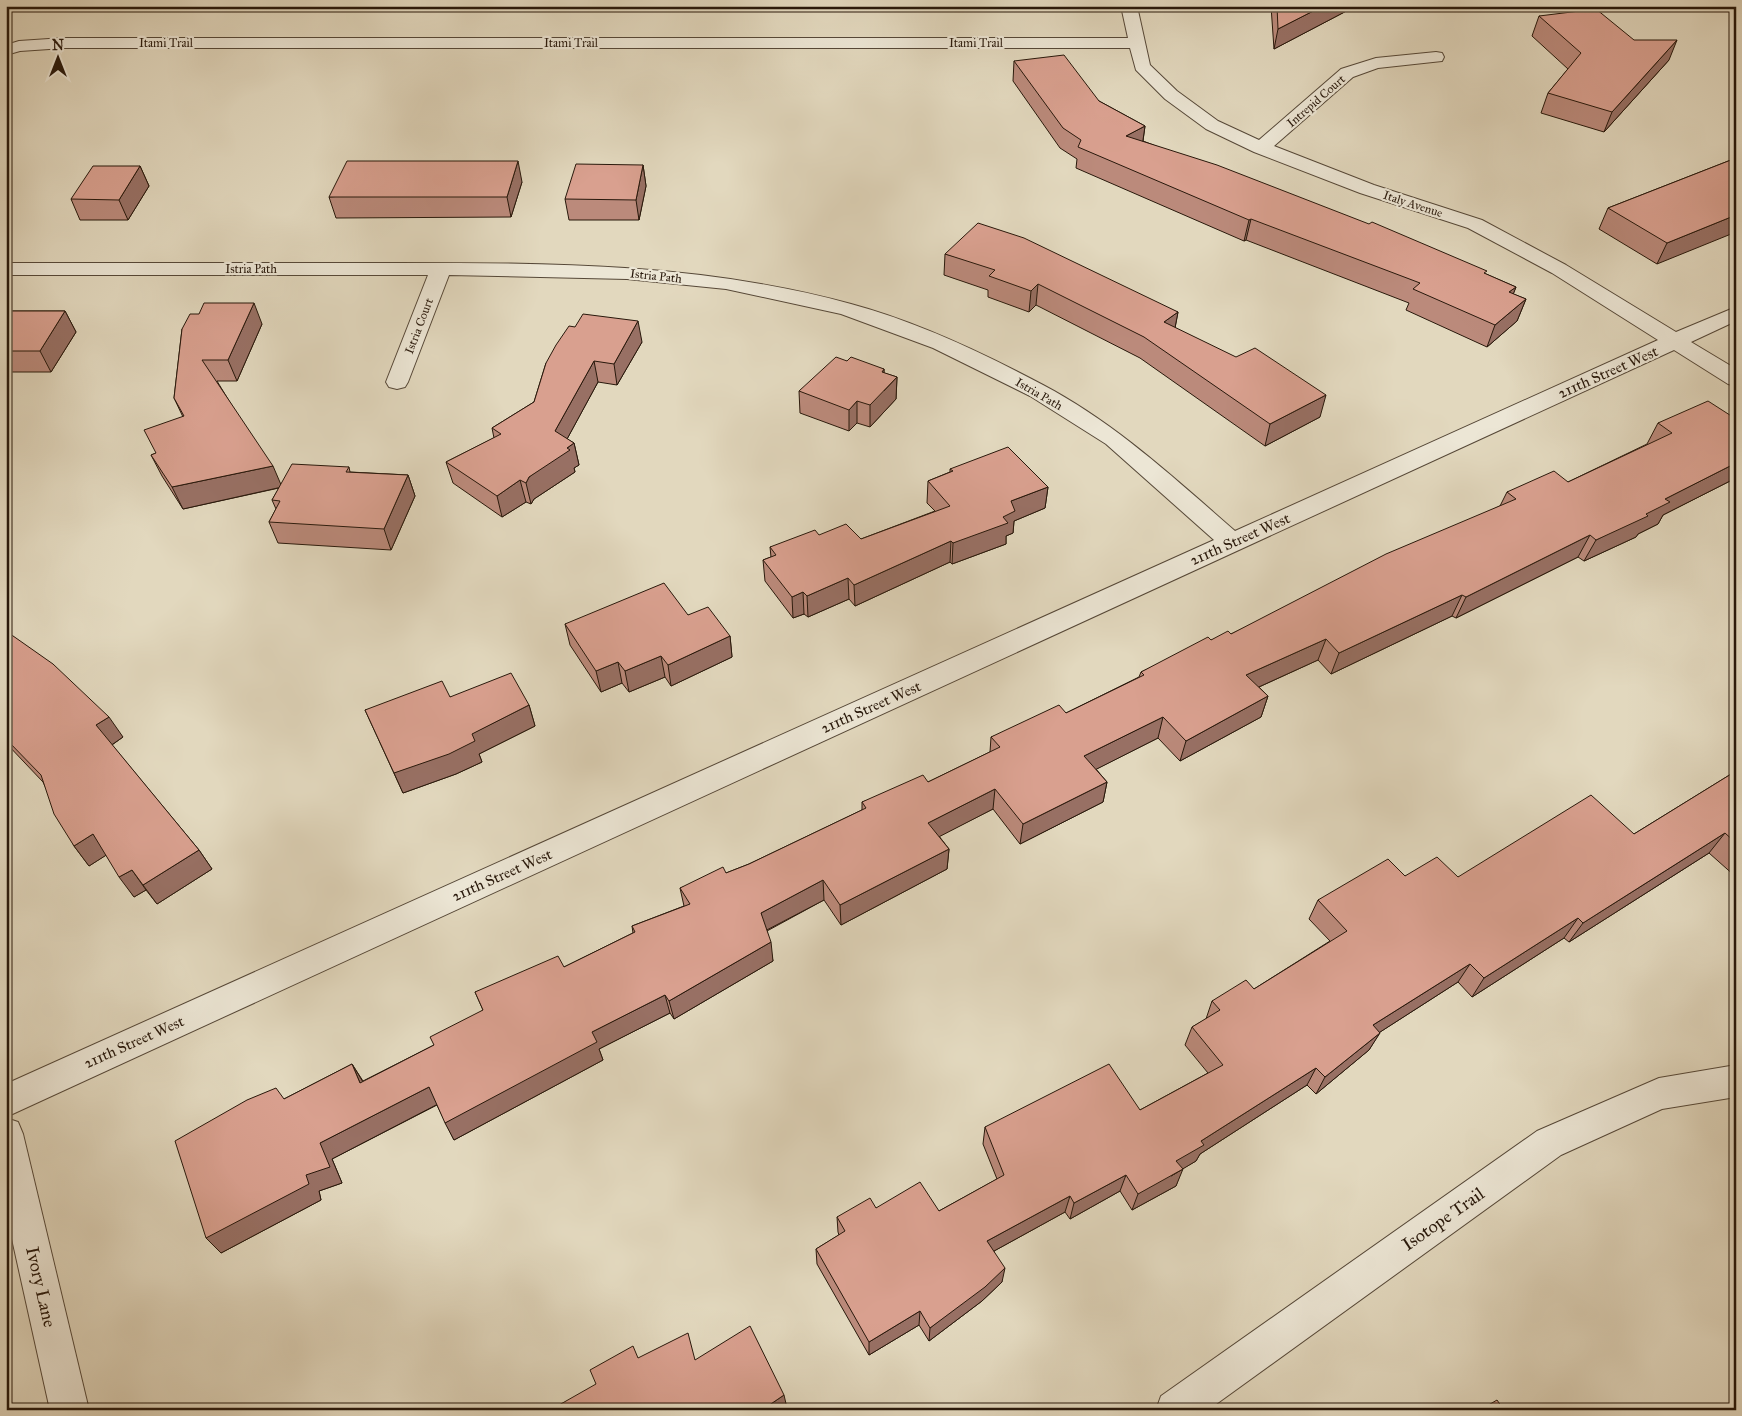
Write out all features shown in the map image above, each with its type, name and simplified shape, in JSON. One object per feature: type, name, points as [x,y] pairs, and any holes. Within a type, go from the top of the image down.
[{"type":"street","name":"Italy Avenue","points":[[1129,6],[1142,66],[1171,95],[1212,125],[1261,148],[1367,189],[1475,224],[1560,269],[1736,379]]},
{"type":"street","name":"Itami Trail","points":[[6,50],[19,46],[64,43],[1137,43]]},
{"type":"street","name":"Intrepid Court","points":[[1261,148],[1347,73],[1376,63],[1436,57]]},
{"type":"street","name":"Istria Path","points":[[6,269],[441,269],[628,273],[726,283],[847,309],[941,344],[1038,391],[1114,439],[1233,543]]},
{"type":"street","name":"Istria Court","points":[[397,382],[441,269]]},
{"type":"street","name":"211th Street West","points":[[6,1101],[1736,313]]},
{"type":"street","name":"Isotope Trail","points":[[1180,1408],[1549,1144],[1659,1094],[1736,1081]]},
{"type":"street","name":"Ivory Lane","points":[[6,1134],[70,1410]]},
{"type":"building","points":[[1277,6],[1323,6],[1278,29]]},
{"type":"building","points":[[1596,9],[1634,40],[1677,40],[1612,112],[1548,93],[1581,53],[1539,16]]},
{"type":"building","points":[[1064,55],[1099,101],[1145,126],[1126,136],[1217,165],[1369,224],[1372,222],[1487,271],[1484,273],[1516,287],[1509,292],[1526,299],[1495,325],[1413,289],[1420,283],[1251,219],[1249,220],[1078,147],[1081,140],[1063,128],[1014,61]]},
{"type":"building","points":[[1736,158],[1736,215],[1667,243],[1608,208]]},
{"type":"building","points":[[347,161],[518,161],[507,197],[329,197]]},
{"type":"building","points":[[576,164],[643,165],[636,200],[565,199]]},
{"type":"building","points":[[93,166],[140,166],[119,200],[71,199]]},
{"type":"building","points":[[978,223],[1024,238],[1178,312],[1164,322],[1236,357],[1255,348],[1326,395],[1270,424],[1144,337],[1038,284],[1031,291],[989,276],[995,270],[945,254]]},
{"type":"building","points":[[204,303],[254,303],[228,360],[202,360],[273,466],[172,487],[151,455],[156,453],[144,430],[184,416],[174,398],[182,329],[190,314],[199,314]]},
{"type":"building","points":[[6,311],[65,311],[40,351],[6,351]]},
{"type":"building","points":[[583,314],[638,321],[614,364],[594,361],[555,431],[574,443],[567,448],[570,450],[529,477],[526,483],[520,480],[497,496],[446,462],[501,434],[492,428],[534,402],[546,363],[556,345],[569,326],[575,327]]},
{"type":"building","points":[[836,357],[847,361],[851,357],[884,369],[882,372],[897,377],[870,405],[857,401],[849,410],[799,391]]},
{"type":"building","points":[[1708,401],[1736,419],[1736,463],[1665,499],[1670,502],[1646,514],[1648,516],[1596,540],[1590,535],[1466,597],[1462,595],[1339,653],[1326,639],[1246,675],[1268,696],[1186,741],[1163,717],[1084,756],[1107,782],[1023,824],[995,789],[928,823],[949,849],[840,905],[823,880],[761,913],[771,942],[669,1001],[665,995],[592,1032],[597,1042],[445,1123],[429,1087],[320,1143],[330,1167],[306,1175],[309,1184],[206,1238],[175,1141],[247,1100],[276,1088],[284,1099],[352,1064],[360,1083],[434,1045],[430,1037],[483,1010],[475,992],[558,956],[564,967],[635,932],[632,926],[690,904],[680,888],[723,867],[726,873],[749,864],[866,808],[862,802],[923,775],[928,782],[1000,747],[991,737],[1059,705],[1066,713],[1144,675],[1141,672],[1208,637],[1211,640],[1228,631],[1231,634],[1386,554],[1516,499],[1507,492],[1554,471],[1568,482],[1672,433],[1658,423]]},
{"type":"building","points":[[1008,447],[1048,487],[1011,501],[1015,511],[1003,517],[1008,523],[953,543],[951,541],[854,585],[848,578],[807,596],[803,592],[792,597],[763,560],[776,555],[770,547],[815,530],[819,535],[846,524],[861,539],[950,506],[928,481],[953,471],[950,469]]},
{"type":"building","points":[[292,464],[349,467],[346,472],[408,475],[384,529],[269,522],[280,501],[272,500]]},
{"type":"building","points":[[664,583],[688,615],[708,607],[730,636],[668,665],[661,656],[625,671],[618,662],[596,671],[565,624]]},
{"type":"building","points":[[6,631],[53,664],[109,717],[96,725],[199,850],[143,885],[132,870],[119,877],[93,834],[74,846],[54,814],[41,775],[6,739]]},
{"type":"building","points":[[511,673],[529,705],[472,734],[475,741],[449,754],[394,773],[365,710],[442,681],[450,697]]},
{"type":"building","points":[[1736,771],[1736,843],[1725,833],[1583,923],[1578,918],[1484,978],[1470,964],[1373,1025],[1380,1033],[1325,1077],[1316,1068],[1201,1141],[1204,1145],[1176,1161],[1183,1169],[1138,1194],[1126,1175],[1074,1203],[1070,1196],[987,1241],[1005,1268],[985,1287],[930,1328],[920,1311],[869,1342],[816,1249],[845,1231],[837,1217],[870,1198],[876,1208],[920,1182],[939,1211],[1004,1175],[985,1127],[1109,1064],[1140,1110],[1223,1065],[1192,1027],[1220,1010],[1212,1001],[1246,980],[1254,989],[1347,931],[1318,900],[1388,859],[1405,876],[1437,857],[1458,877],[1591,795],[1634,834]]},
{"type":"building","points":[[750,1326],[784,1395],[762,1410],[561,1410],[559,1405],[596,1384],[590,1370],[633,1346],[638,1358],[688,1333],[695,1360]]},
{"type":"building","points":[[1497,1400],[1504,1410],[1480,1410]]}]
